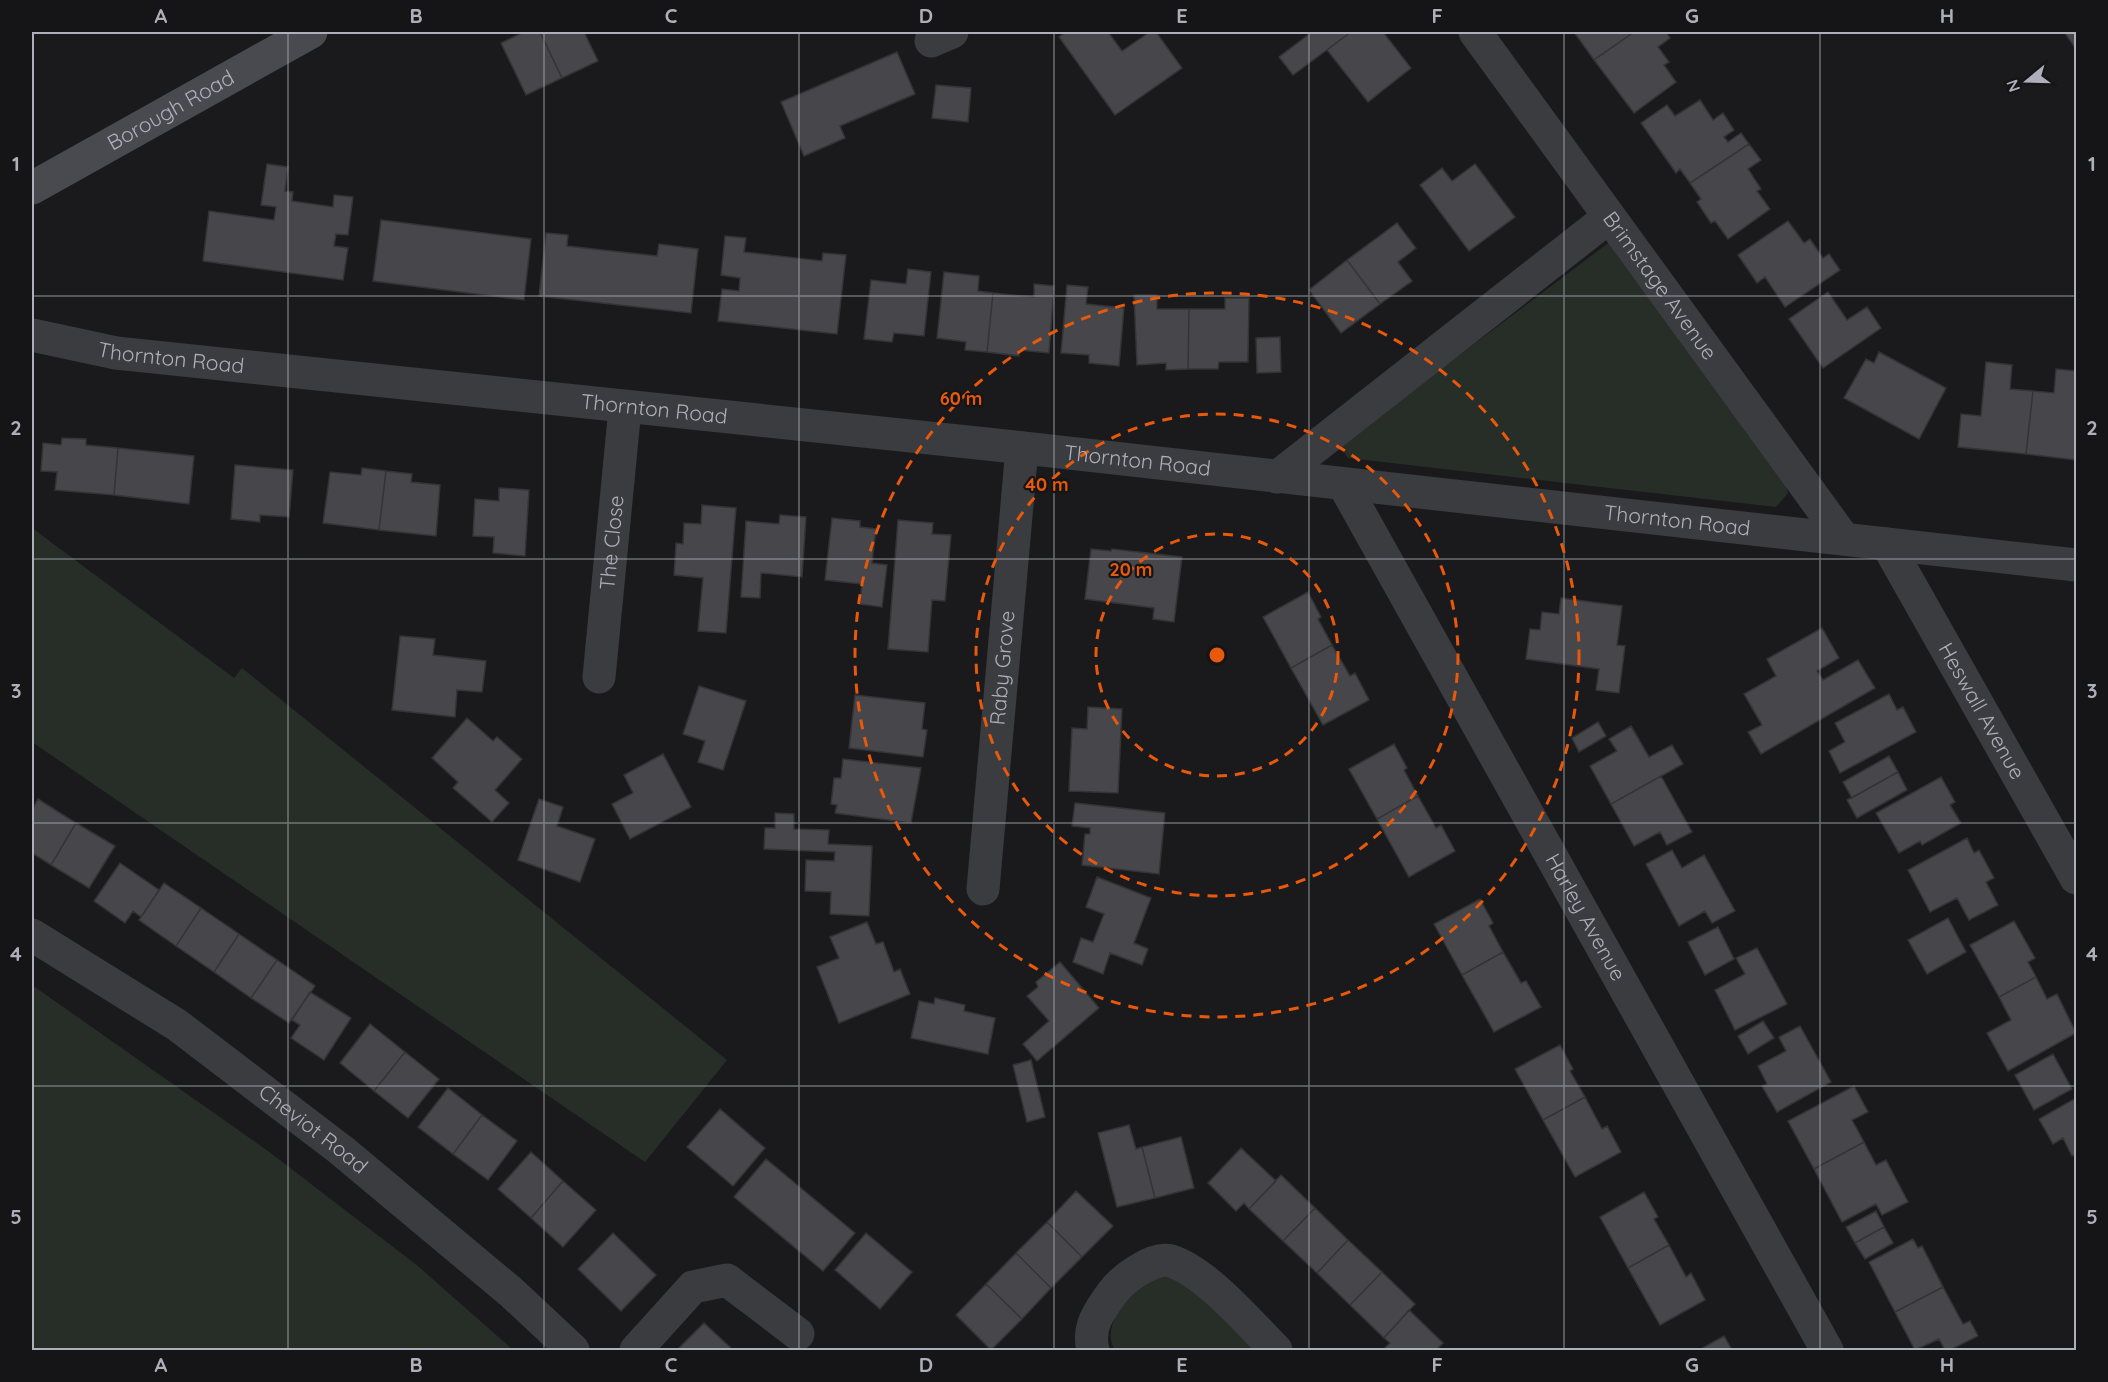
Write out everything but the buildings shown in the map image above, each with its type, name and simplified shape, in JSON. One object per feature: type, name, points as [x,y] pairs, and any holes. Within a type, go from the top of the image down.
[{"type":"street","name":"Borough Road","points":[[37,177],[311,32]]},
{"type":"street","name":"Brimstage Avenue","points":[[1475,32],[1844,539]]},
{"type":"street","points":[[1277,477],[1609,217]]},
{"type":"street","name":"Thornton Road","points":[[32,335],[116,354],[1022,448],[2076,564]]},
{"type":"street","name":"The Close","points":[[599,677],[625,408]]},
{"type":"street","name":"Raby Grove","points":[[983,889],[1022,448]]},
{"type":"street","name":"Harley Avenue","points":[[1344,485],[1827,1350]]},
{"type":"street","name":"Heswall Avenue","points":[[1887,544],[2076,878]]},
{"type":"street","name":"Cheviot Road","points":[[32,935],[177,1025],[322,1136],[511,1292],[573,1350]]},
{"type":"street","points":[[1093,1350],[1090,1337],[1096,1315],[1116,1287],[1141,1267],[1169,1260],[1197,1273],[1276,1350]]},
{"type":"street","points":[[636,1350],[693,1287],[727,1280],[798,1334]]},
{"type":"shaded area","points":[[1611,241],[1782,475],[1788,493],[1776,507],[1348,458],[1340,445]]},
{"type":"shaded area","points":[[32,528],[234,678],[242,668],[727,1060],[645,1162],[32,742]]},
{"type":"shaded area","points":[[32,985],[268,1151],[418,1266],[513,1350],[32,1350]]},
{"type":"shaded area","points":[[1164,1274],[1179,1277],[1258,1350],[1115,1350],[1111,1342],[1111,1333],[1116,1314],[1128,1296],[1141,1283]]}]
